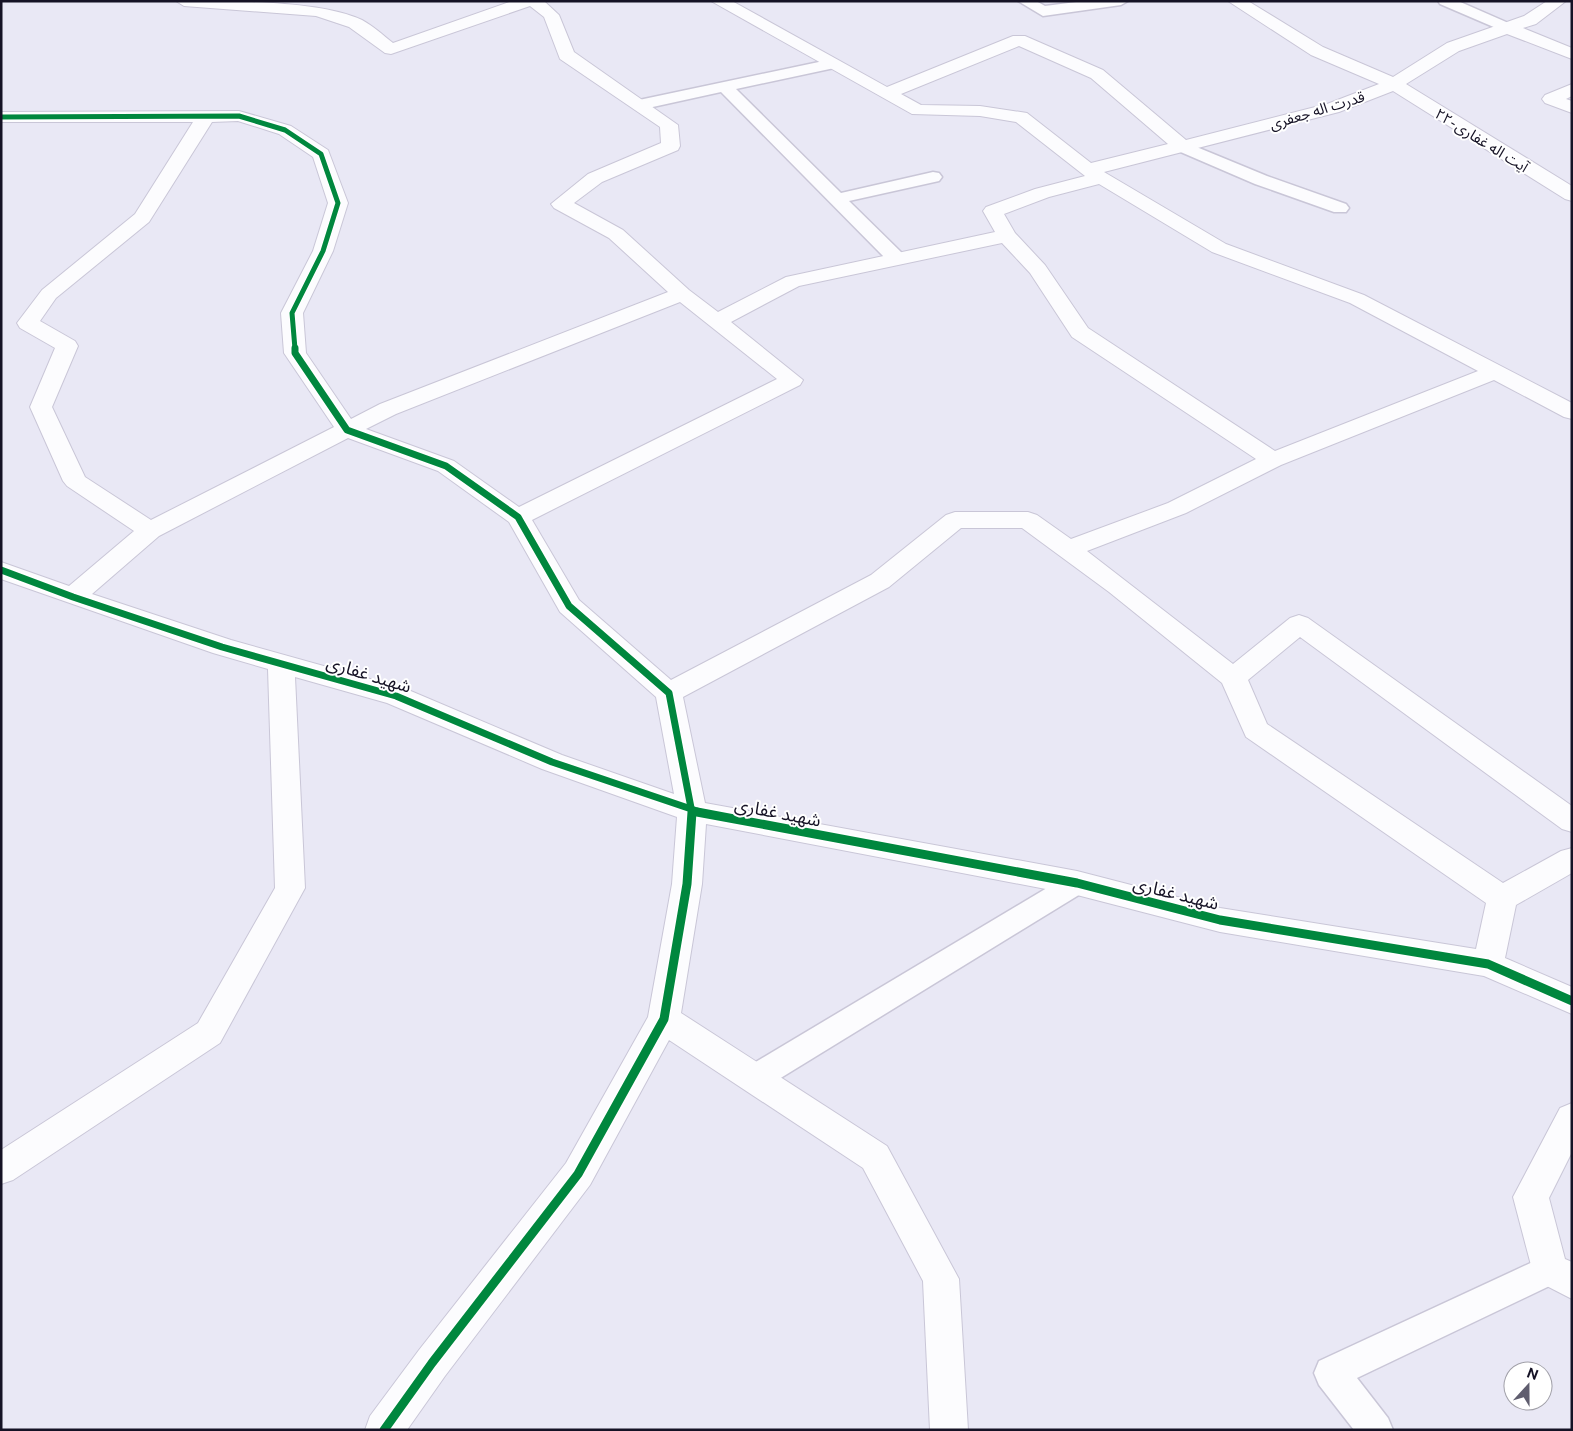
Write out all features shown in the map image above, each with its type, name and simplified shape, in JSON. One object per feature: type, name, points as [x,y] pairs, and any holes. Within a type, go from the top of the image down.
[{"type":"street","points":[[184,1],[318,11],[355,23],[391,49],[528,1]]},
{"type":"street","points":[[518,516],[792,380],[682,294],[616,234],[561,204],[595,178],[671,146],[669,125],[566,55],[551,15],[534,1]]},
{"type":"street","points":[[720,1],[918,110],[980,111],[1021,117],[1095,174],[1219,248],[1357,299],[1572,412]]},
{"type":"street","name":"۲۲- آیت اله غفاری","points":[[1236,1],[1317,51],[1394,84],[1572,195]]},
{"type":"street","name":"قدرت اله جعفری","points":[[1007,236],[993,211],[1095,174],[1182,146],[1334,108],[1394,84],[1453,47],[1530,20],[1558,1]]},
{"type":"street","points":[[1508,28],[1572,54]]},
{"type":"street","points":[[886,94],[1019,40],[1097,74],[1182,146]]},
{"type":"street","points":[[1572,88],[1551,99],[1572,108]]},
{"type":"street","points":[[150,530],[75,481],[41,407],[67,346],[28,322],[49,294],[142,218],[206,116]]},
{"type":"street","points":[[1,117],[239,116],[285,130],[321,154],[338,203],[323,251],[292,313],[295,353],[347,430],[446,466],[518,516],[569,606],[669,693],[692,811],[687,884],[664,1019],[578,1174],[432,1363],[384,1430]]},
{"type":"street","points":[[717,321],[793,281],[1007,236],[1038,269],[1080,332],[1273,460]]},
{"type":"street","points":[[73,597],[150,530],[388,409],[682,294]]},
{"type":"street","points":[[1068,549],[1177,508],[1273,460],[1495,372]]},
{"type":"street","points":[[669,693],[880,582],[955,520],[1028,520],[1233,678],[1256,730],[1502,898]]},
{"type":"street","name":"شهید غفاری","points":[[1,570],[73,597],[222,647],[396,696],[552,762],[692,811],[1077,883],[1220,920],[1488,964],[1572,1001]]},
{"type":"street","points":[[1233,678],[1299,624],[1572,821]]},
{"type":"street","points":[[1,1169],[209,1033],[290,888],[281,664]]},
{"type":"street","points":[[1488,964],[1502,898],[1572,859]]},
{"type":"street","points":[[664,1019],[874,1157],[941,1279],[949,1430]]},
{"type":"street","points":[[1561,1275],[1531,1197],[1572,1118]]},
{"type":"lane","points":[[1025,1],[1043,11],[1121,1]]},
{"type":"lane","points":[[1445,1],[1508,28]]},
{"type":"lane","points":[[639,105],[833,64]]},
{"type":"lane","points":[[724,87],[896,258]]},
{"type":"lane","points":[[1182,146],[1261,180],[1340,208]]},
{"type":"lane","points":[[837,199],[934,177]]},
{"type":"lane","points":[[755,1078],[1077,883]]},
{"type":"lane","points":[[1376,1430],[1331,1373],[1561,1275]]},
{"type":"cycle path","points":[[1,117],[239,116],[285,130],[321,154],[338,203],[323,251],[292,313],[295,353],[347,430],[446,466],[518,517],[569,606],[669,693],[692,811],[687,884],[664,1019],[578,1174],[432,1363],[384,1430]]},
{"type":"cycle path","points":[[1,570],[73,597],[222,647],[396,696],[552,762],[692,811],[1077,883],[1220,920],[1488,964],[1572,1001]]}]
